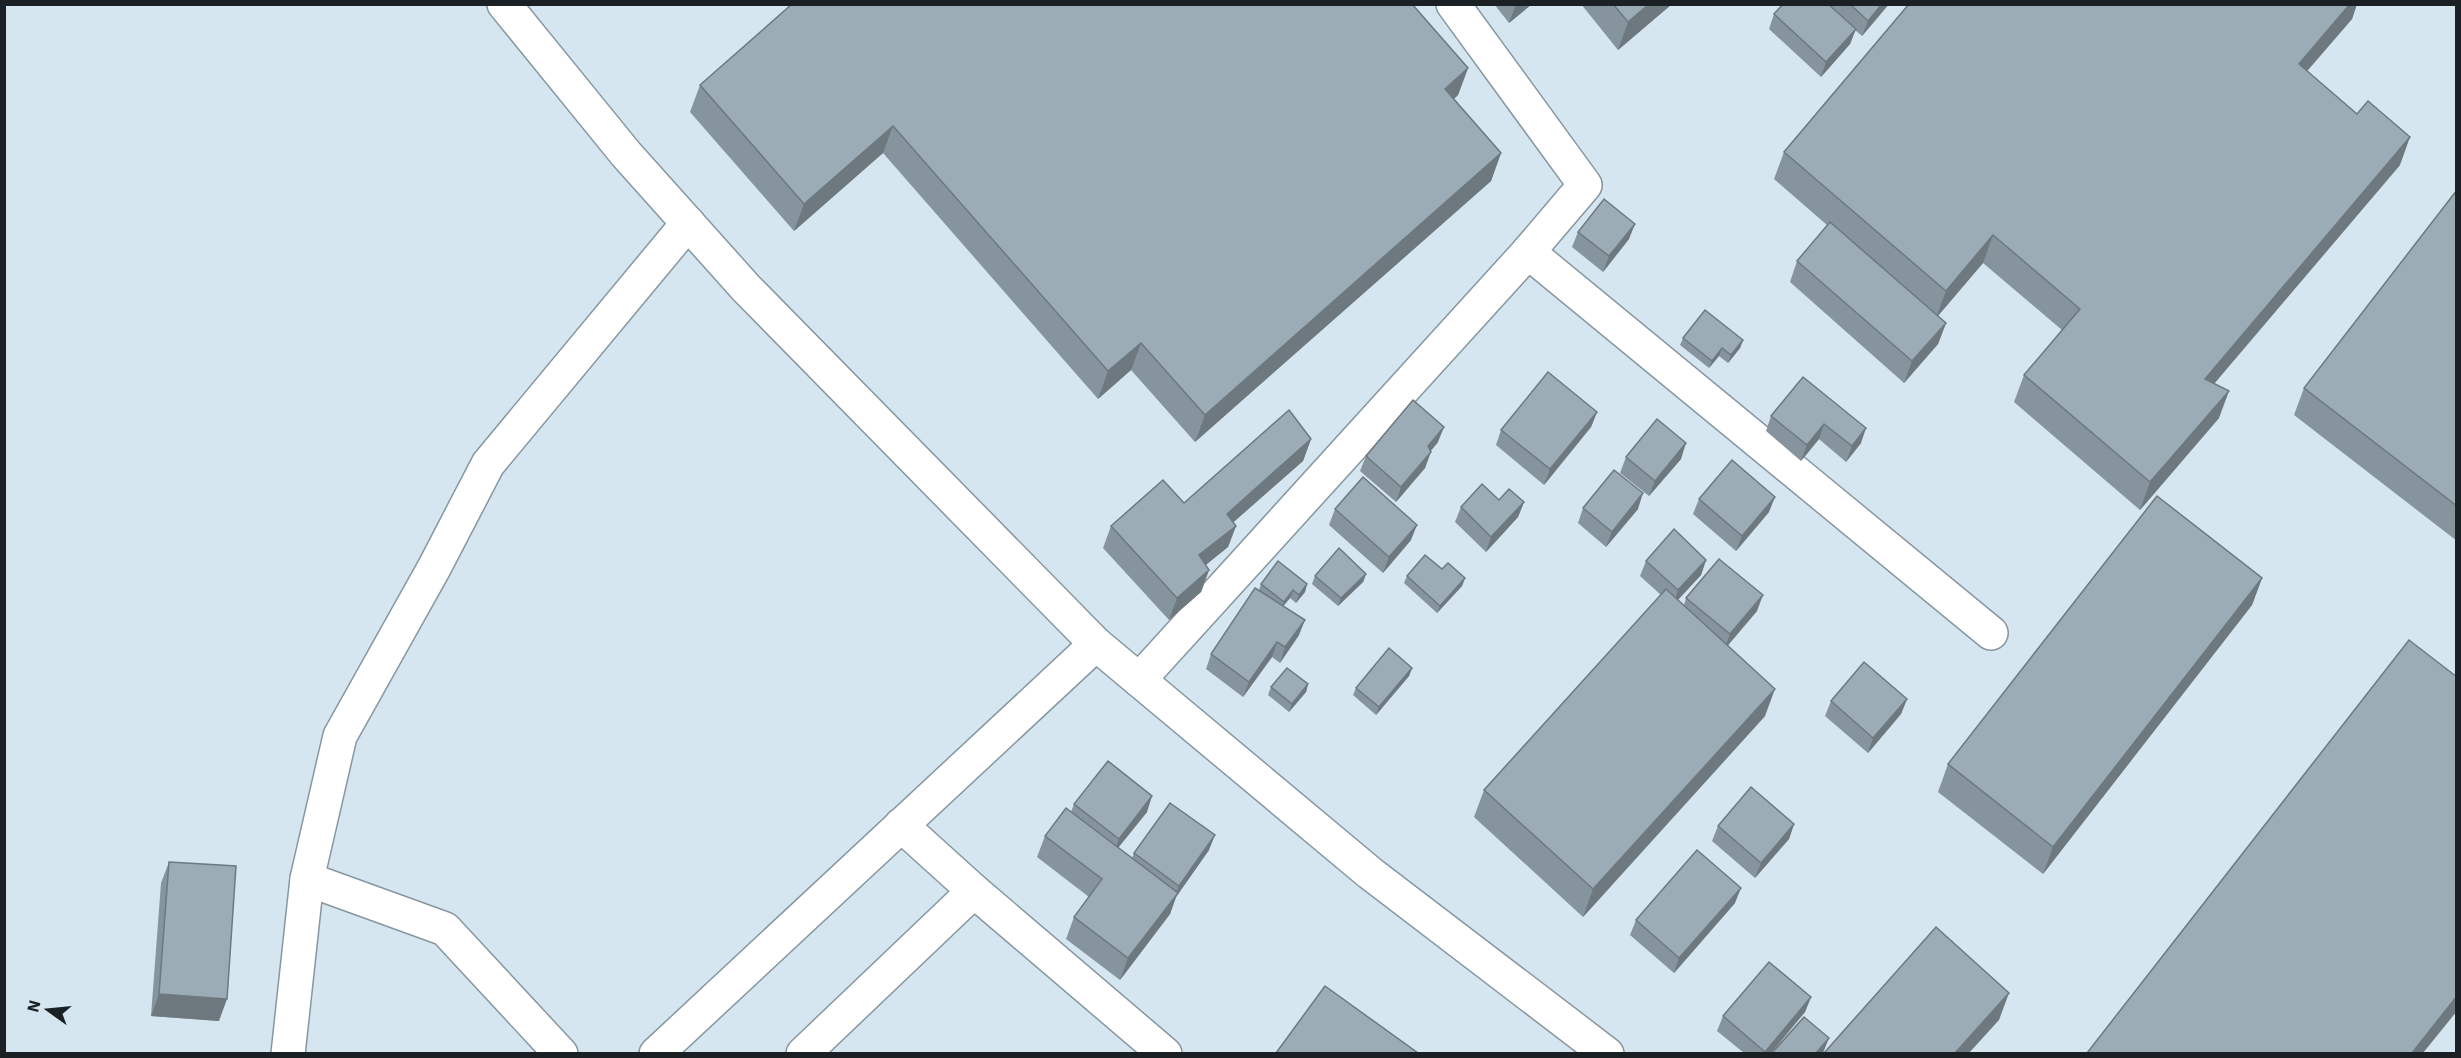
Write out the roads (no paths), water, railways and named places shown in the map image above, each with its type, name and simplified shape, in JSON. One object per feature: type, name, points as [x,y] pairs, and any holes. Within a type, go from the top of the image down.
[{"type":"street","points":[[504,4],[626,154],[754,297],[1096,644],[1370,873],[1607,1053]]},
{"type":"street","points":[[1139,680],[1528,252],[1585,185],[1453,4]]},
{"type":"street","points":[[288,1053],[307,879],[340,736],[488,464],[688,223]]},
{"type":"street","points":[[1528,252],[1991,633]]},
{"type":"street","points":[[656,1053],[1096,644]]},
{"type":"street","points":[[901,825],[1144,1048]]},
{"type":"street","points":[[307,879],[445,929],[561,1053]]},
{"type":"street","points":[[803,1053],[974,891]]}]
